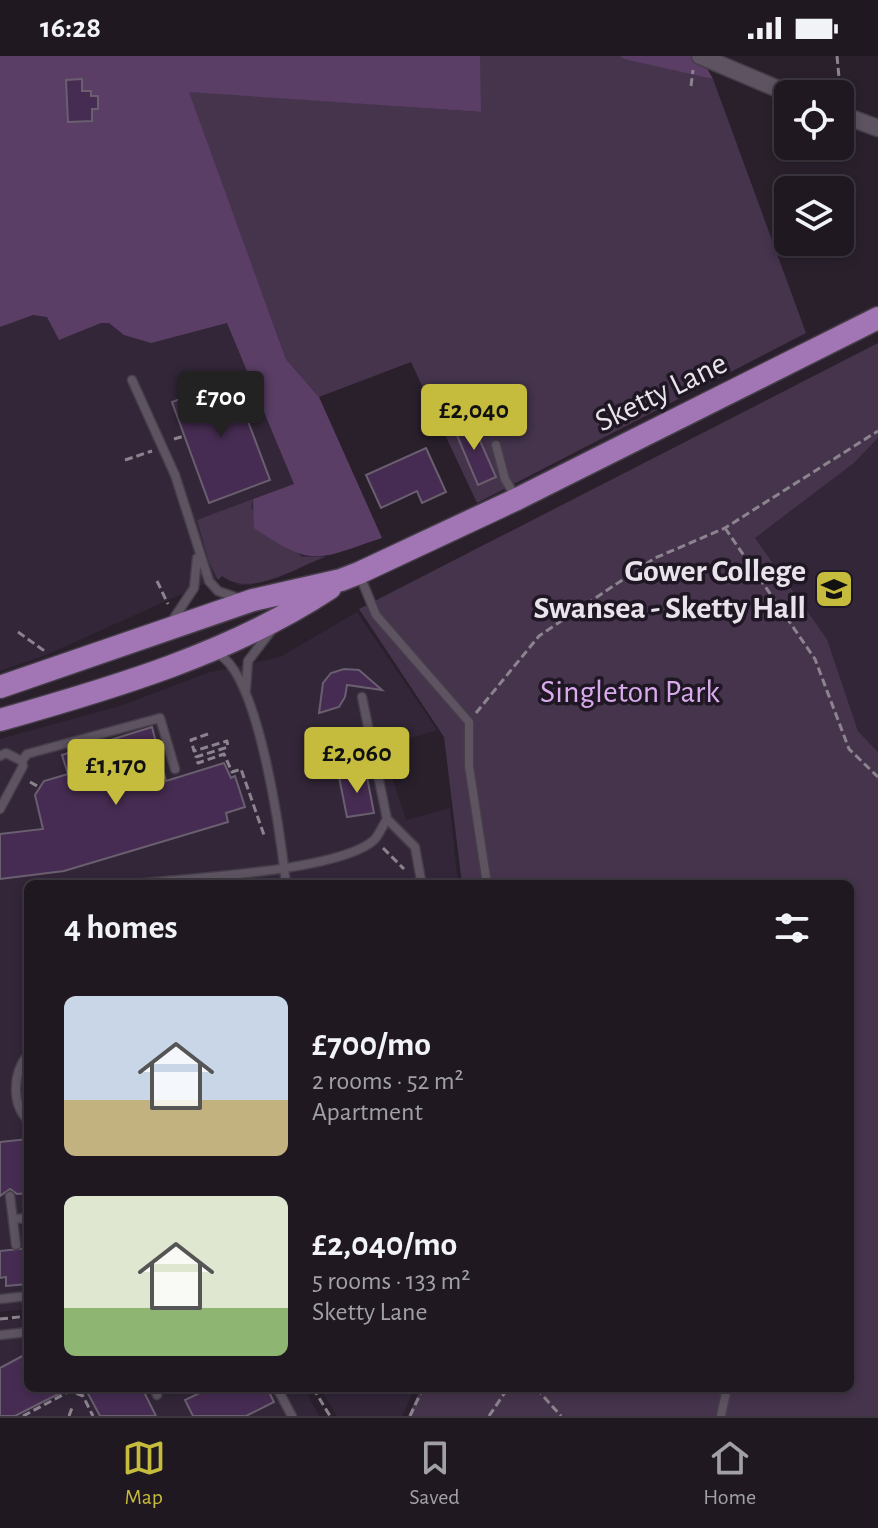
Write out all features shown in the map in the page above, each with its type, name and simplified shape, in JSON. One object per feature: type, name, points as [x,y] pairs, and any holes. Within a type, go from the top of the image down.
[{"type":"main road","name":"Sketty Lane","points":[[0,720],[82,696],[205,652],[281,620],[350,576],[517,499],[878,318]]},
{"type":"main road","name":"Sketty Lane","points":[[0,687],[253,600],[350,576]]},
{"type":"street","points":[[700,56],[774,87]]},
{"type":"street","points":[[854,119],[878,128]]},
{"type":"lane","points":[[132,380],[175,475],[209,581],[218,591],[253,600]]},
{"type":"lane","points":[[496,445],[505,479],[517,499]]},
{"type":"lane","points":[[159,634],[178,615],[194,588],[198,572],[197,550]]},
{"type":"lane","points":[[350,576],[376,615],[469,722],[469,766],[486,880]]},
{"type":"lane","points":[[281,620],[252,653],[245,676],[267,765],[286,880]]},
{"type":"lane","points":[[205,652],[226,659],[247,694]]},
{"type":"lane","points":[[362,697],[387,819],[415,847],[421,880]]},
{"type":"lane","points":[[0,809],[20,777],[22,761],[27,754],[160,718],[175,769]]},
{"type":"lane","points":[[0,756],[6,753],[22,761]]},
{"type":"lane","points":[[172,880],[284,867],[346,855],[374,840],[387,819]]},
{"type":"lane","points":[[24,1061],[15,1074],[19,1107],[24,1114]]},
{"type":"lane","points":[[10,1196],[16,1245]]},
{"type":"lane","points":[[14,1219],[24,1218]]},
{"type":"lane","points":[[0,1299],[24,1296]]},
{"type":"lane","points":[[0,1335],[24,1332]]},
{"type":"lane","points":[[279,1392],[292,1416]]},
{"type":"lane","points":[[721,1416],[726,1392]]},
{"type":"path","points":[[837,56],[839,80]]},
{"type":"path","points":[[469,722],[539,636],[655,558],[725,528],[878,431]]},
{"type":"path","points":[[725,528],[815,659],[849,749],[865,768],[878,777]]},
{"type":"path","points":[[157,581],[168,604]]},
{"type":"path","points":[[18,632],[52,656]]},
{"type":"path","points":[[208,734],[191,740],[194,751],[227,741],[228,747],[196,757],[198,763],[224,754],[232,772],[241,769],[265,838]]},
{"type":"path","points":[[374,840],[404,869]]},
{"type":"path","points":[[0,1319],[24,1316]]},
{"type":"path","points":[[23,1416],[68,1392]]},
{"type":"path","points":[[73,1392],[83,1396],[93,1416]]},
{"type":"path","points":[[315,1392],[330,1416]]},
{"type":"path","points":[[410,1416],[421,1392]]},
{"type":"path","points":[[489,1416],[505,1392]]},
{"type":"path","points":[[540,1392],[561,1416]]},
{"type":"path","points":[[69,1416],[73,1405]]},
{"type":"shaded area","points":[[0,56],[480,56],[481,112],[189,92],[286,359],[319,397],[382,538],[329,555],[316,556],[290,550],[254,528],[253,499],[294,484],[227,323],[151,343],[124,335],[109,323],[101,323],[59,340],[47,317],[33,315],[0,327]]},
{"type":"shaded area","points":[[620,56],[700,56],[713,79],[624,59]]},
{"type":"shaded area","points":[[0,206],[183,216],[325,557],[251,585],[238,585],[222,576],[46,655],[0,671]]},
{"type":"shaded area","name":"Gower College Swansea - Sketty Hall","points":[[878,438],[878,752],[858,731],[827,639],[755,538],[854,463]]},
{"type":"shaded area","points":[[357,612],[437,730],[382,747],[406,820],[450,808],[458,880],[24,880],[24,1309],[0,1312],[0,739],[123,705],[207,673],[280,657]]},
{"type":"shaded area","points":[[24,1318],[24,1392],[306,1392],[319,1416],[0,1416],[0,1321]]},
{"type":"shaded area","points":[[322,1392],[413,1392],[402,1416],[337,1416]]},
{"type":"green space","points":[[480,56],[620,56],[713,79],[774,246],[774,256],[778,256],[806,333],[477,503],[411,362],[319,397],[286,359],[188,91],[480,112]]},
{"type":"green space","name":"Singleton Park","points":[[878,343],[878,438],[854,463],[755,538],[827,639],[858,731],[878,752],[878,1416],[408,1416],[419,1392],[854,1392],[854,880],[462,880],[444,737],[359,609]]},
{"type":"green space","points":[[253,499],[251,508],[302,557],[325,557],[259,583],[234,582],[222,576],[218,580],[209,562],[197,520]]},
{"type":"building","points":[[82,79],[82,91],[91,91],[91,96],[98,96],[98,109],[92,109],[92,121],[68,122],[66,80]]},
{"type":"building","points":[[230,373],[270,480],[209,503],[172,402],[201,391],[199,384]]},
{"type":"building","points":[[470,418],[496,477],[478,485],[453,426]]},
{"type":"building","points":[[426,448],[446,492],[422,503],[417,491],[381,508],[366,475]]},
{"type":"building","points":[[344,669],[359,670],[382,690],[347,685],[339,707],[319,713],[323,683],[331,673]]},
{"type":"building","points":[[152,727],[166,781],[224,763],[231,778],[235,776],[245,807],[226,813],[228,822],[64,871],[0,879],[0,834],[43,829],[35,795],[44,781],[68,774],[62,755]]},
{"type":"building","points":[[366,772],[374,813],[347,817],[339,777]]},
{"type":"building","points":[[24,1139],[24,1193],[17,1194],[10,1189],[0,1196],[0,1142]]},
{"type":"building","points":[[24,1248],[24,1284],[6,1286],[6,1277],[0,1278],[0,1251]]},
{"type":"building","points":[[24,1355],[24,1392],[62,1392],[15,1416],[0,1416],[0,1368]]},
{"type":"building","points":[[87,1392],[144,1392],[156,1416],[100,1416]]},
{"type":"building","points":[[202,1392],[269,1392],[274,1402],[246,1416],[193,1416],[185,1400]]},
{"type":"place","name":"Gower College Swansea - Sketty Hall","points":[[834,589]]}]
